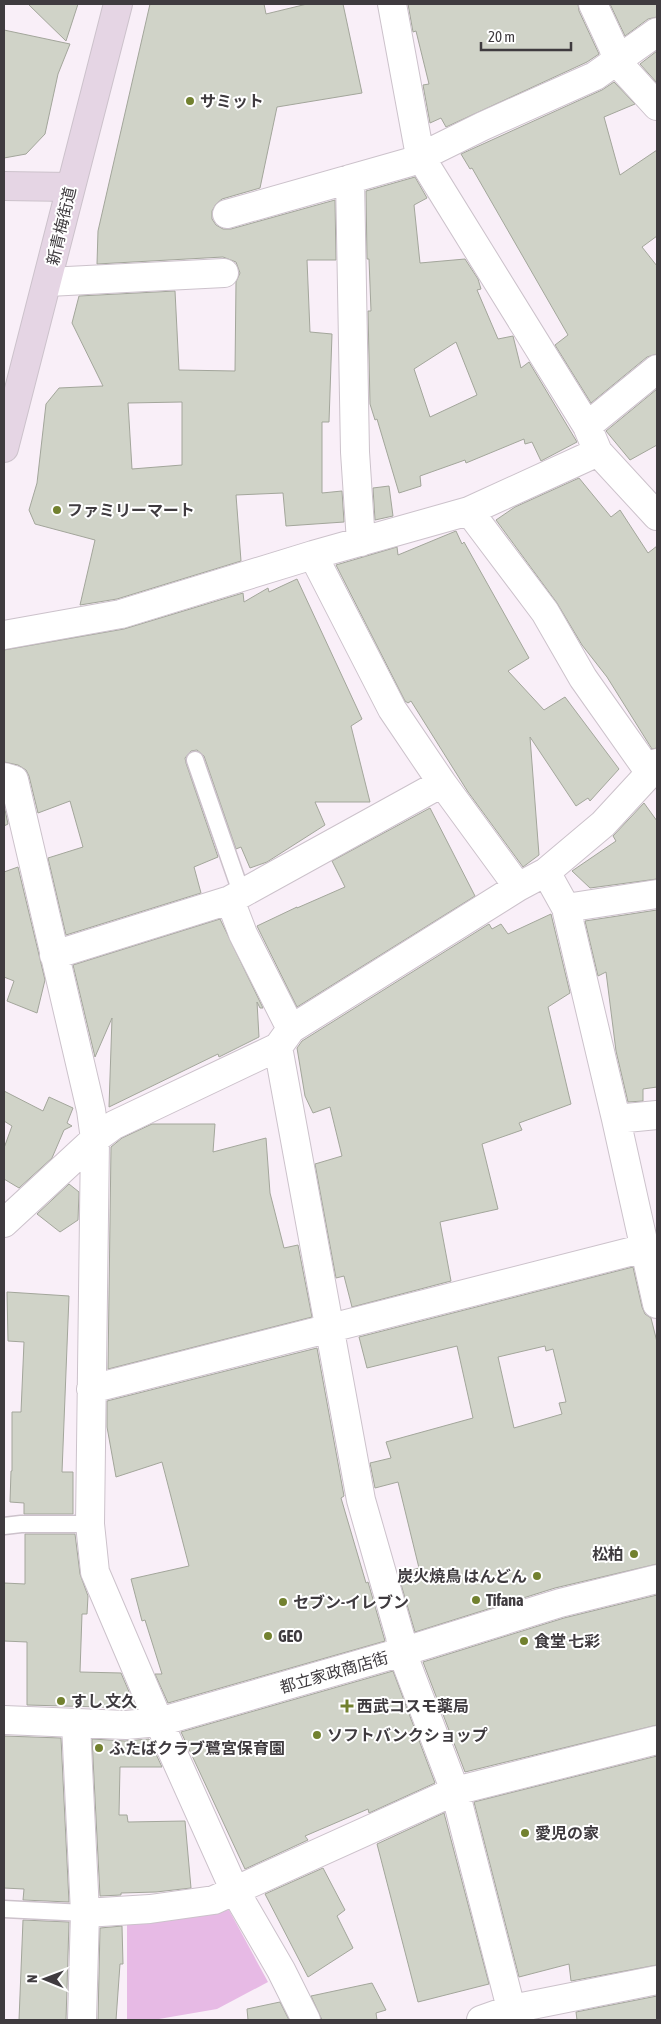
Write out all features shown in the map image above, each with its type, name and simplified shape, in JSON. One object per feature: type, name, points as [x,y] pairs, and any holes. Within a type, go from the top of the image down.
[{"type":"main road","name":"新青梅街道","points":[[5,441],[48,282],[70,187],[118,4]]},
{"type":"main road","points":[[4,186],[70,187]]},
{"type":"street","points":[[392,4],[420,156],[587,426],[598,452],[657,516]]},
{"type":"street","points":[[593,4],[613,47],[616,62],[657,106]]},
{"type":"street","points":[[227,214],[410,162],[595,76],[657,32]]},
{"type":"street","points":[[350,179],[355,452],[361,542]]},
{"type":"street","points":[[48,282],[224,273]]},
{"type":"street","points":[[587,426],[657,370]]},
{"type":"street","points":[[4,636],[121,614],[470,511],[598,452]]},
{"type":"street","points":[[4,1223],[95,1139],[114,1126],[285,1038],[518,887],[546,872],[603,824],[654,768],[583,678],[545,612],[470,511]]},
{"type":"street","points":[[313,556],[392,709],[442,783],[518,887]]},
{"type":"street","points":[[4,777],[14,780],[92,1110],[95,1139],[90,1524],[96,1572],[159,1722],[234,1889],[281,1970],[306,2020]]},
{"type":"street","points":[[54,955],[235,896],[442,783]]},
{"type":"street","points":[[546,872],[566,908],[657,1304]]},
{"type":"street","points":[[566,908],[657,894]]},
{"type":"street","points":[[235,896],[243,934],[285,1038],[330,1328],[361,1500],[400,1636],[402,1652],[455,1791],[513,2014]]},
{"type":"street","points":[[616,1119],[657,1115]]},
{"type":"street","points":[[91,1389],[645,1248]]},
{"type":"street","name":"都立家政商店街","points":[[4,1720],[126,1725],[159,1722],[402,1652],[560,1603],[657,1579]]},
{"type":"street","points":[[76,1724],[85,1912],[82,2020]]},
{"type":"street","points":[[85,1912],[150,1909],[214,1900],[234,1889],[455,1791],[657,1740]]},
{"type":"street","points":[[481,2020],[657,1980]]},
{"type":"lane","points":[[195,760],[235,896]]},
{"type":"lane","points":[[4,1526],[21,1524],[90,1524]]},
{"type":"lane","points":[[4,1909],[85,1912]]},
{"type":"shaded area","points":[[229,1910],[268,1982],[217,2009],[153,2020],[127,2020],[127,1921]]},
{"type":"building","points":[[28,4],[78,4],[66,41]]},
{"type":"building","points":[[150,4],[264,4],[266,14],[307,4],[343,4],[362,93],[277,107],[260,188],[222,199],[212,211],[212,219],[216,225],[223,229],[231,229],[335,200],[336,260],[307,260],[310,332],[332,334],[329,422],[322,422],[322,493],[342,491],[344,522],[286,526],[283,493],[236,495],[241,561],[117,599],[80,605],[95,540],[35,524],[29,510],[37,483],[46,404],[59,388],[103,386],[72,323],[79,296],[175,291],[179,370],[235,371],[236,282],[240,273],[236,262],[223,257],[97,264],[98,231]],"holes":[[[182,402],[182,465],[132,469],[128,403]]]},
{"type":"building","points":[[408,4],[578,4],[579,11],[599,54],[587,62],[446,127],[441,118],[430,123],[423,85],[429,84],[416,31],[413,32]]},
{"type":"building","points":[[610,4],[657,4],[657,17],[648,19],[625,36]]},
{"type":"building","points":[[4,30],[70,44],[58,74],[45,134],[26,154],[4,158]]},
{"type":"building","points":[[657,51],[657,83],[640,64]]},
{"type":"building","points":[[614,82],[635,104],[604,117],[620,175],[657,150],[657,236],[642,247],[657,266],[657,354],[647,357],[591,403],[555,345],[568,335],[472,168],[470,169],[461,154],[602,90]]},
{"type":"building","points":[[415,177],[427,198],[414,205],[420,263],[465,259],[478,279],[481,289],[477,290],[498,339],[513,336],[521,368],[529,362],[577,442],[541,461],[532,442],[525,444],[524,439],[466,463],[465,460],[420,476],[421,486],[399,493],[377,419],[375,420],[370,404],[368,311],[371,311],[369,259],[367,259],[366,191]],"holes":[[[456,342],[477,395],[430,417],[414,369]]]},
{"type":"building","points":[[657,389],[657,445],[630,460],[606,431]]},
{"type":"building","points":[[579,478],[611,517],[620,510],[648,553],[657,546],[657,748],[652,749],[607,677],[582,645],[557,603],[496,520],[515,507]]},
{"type":"building","points":[[389,486],[393,516],[375,520],[373,488]]},
{"type":"building","points":[[456,531],[529,658],[508,671],[544,710],[565,697],[619,769],[590,801],[588,798],[576,806],[530,737],[539,855],[523,867],[468,792],[411,701],[408,703],[405,701],[336,565],[397,547],[398,555]]},
{"type":"building","points":[[297,579],[362,719],[351,726],[370,802],[315,802],[325,825],[267,862],[250,868],[241,847],[236,849],[204,756],[197,750],[191,751],[185,758],[186,763],[218,857],[194,867],[201,893],[66,935],[48,858],[83,847],[70,801],[38,813],[26,770],[18,765],[4,762],[4,650],[124,629],[243,593],[244,602],[268,588],[269,592]]},
{"type":"building","points":[[644,803],[657,821],[657,879],[590,888],[572,871],[616,841],[613,836]]},
{"type":"building","points":[[4,805],[8,824],[4,826]]},
{"type":"building","points":[[430,808],[475,896],[297,1007],[257,926],[345,887],[332,861]]},
{"type":"building","points":[[18,867],[45,980],[37,1013],[7,1001],[14,981],[4,977],[4,872]]},
{"type":"building","points":[[657,910],[657,1087],[643,1089],[643,1101],[628,1102],[616,1051],[606,972],[598,976],[585,921]]},
{"type":"building","points":[[551,914],[570,993],[548,1007],[571,1104],[519,1123],[522,1130],[482,1144],[498,1209],[440,1222],[451,1281],[352,1307],[344,1276],[336,1278],[315,1164],[342,1156],[330,1107],[313,1113],[305,1096],[297,1048],[302,1041],[489,924],[492,929],[501,924],[508,934]]},
{"type":"building","points":[[220,919],[263,1008],[260,1008],[257,1002],[259,1037],[219,1057],[218,1054],[109,1107],[112,1018],[95,1057],[73,965]]},
{"type":"building","points":[[4,1091],[43,1111],[49,1097],[73,1108],[67,1123],[72,1126],[64,1130],[52,1158],[19,1188],[4,1179],[4,1148],[12,1126],[4,1121]]},
{"type":"building","points":[[152,1124],[215,1124],[213,1152],[266,1138],[270,1193],[284,1248],[298,1245],[312,1317],[108,1369],[111,1147],[122,1138]]},
{"type":"building","points":[[69,1184],[79,1192],[78,1220],[60,1232],[37,1214]]},
{"type":"building","points":[[633,1267],[642,1307],[645,1314],[651,1318],[657,1342],[657,1564],[555,1588],[415,1632],[398,1574],[419,1568],[398,1482],[375,1488],[370,1463],[391,1458],[386,1442],[473,1418],[457,1346],[367,1368],[359,1337]],"holes":[[[545,1346],[546,1351],[553,1349],[566,1402],[559,1403],[562,1414],[514,1428],[498,1357]]]},
{"type":"building","points":[[7,1292],[69,1296],[62,1472],[73,1472],[73,1514],[24,1514],[24,1503],[10,1502],[12,1412],[21,1412],[24,1342],[8,1341]]},
{"type":"building","points":[[317,1348],[344,1496],[341,1498],[385,1641],[168,1703],[155,1674],[162,1674],[145,1620],[142,1621],[131,1579],[189,1566],[162,1462],[116,1477],[107,1427],[107,1401]]},
{"type":"building","points":[[25,1534],[75,1534],[80,1574],[88,1596],[87,1614],[82,1614],[80,1672],[121,1673],[136,1708],[27,1705],[27,1642],[4,1641],[4,1583],[25,1584]]},
{"type":"building","points":[[657,1595],[657,1725],[465,1772],[423,1662],[564,1618]]},
{"type":"building","points":[[393,1671],[435,1783],[369,1813],[368,1809],[305,1836],[308,1840],[245,1869],[181,1732]]},
{"type":"building","points":[[4,1736],[61,1738],[69,1902],[23,1900],[24,1889],[4,1888]]},
{"type":"building","points":[[92,1739],[125,1741],[149,1739],[162,1767],[120,1767],[119,1815],[127,1815],[128,1822],[185,1821],[191,1888],[100,1896]]},
{"type":"building","points":[[657,1756],[657,1965],[571,1981],[569,1964],[519,1977],[474,1802]]},
{"type":"building","points":[[444,1813],[489,1984],[418,2002],[377,1844]]},
{"type":"building","points":[[323,1868],[345,1910],[337,1916],[353,1948],[308,1977],[265,1894]]},
{"type":"building","points":[[23,1920],[69,1922],[66,2020],[19,2020]]},
{"type":"building","points":[[122,1926],[123,1964],[120,1964],[116,2020],[98,2020],[100,1928]]},
{"type":"building","points":[[372,1983],[386,2010],[376,2013],[377,2020],[322,2020],[311,1996]]},
{"type":"building","points":[[657,1996],[657,2020],[577,2020],[576,2012]]},
{"type":"building","points":[[280,2002],[289,2020],[248,2020],[247,2009]]},
{"type":"place","name":"サミット","points":[[190,101]]},
{"type":"place","name":"ファミリーマート","points":[[57,510]]},
{"type":"place","name":"松柏","points":[[634,1554]]},
{"type":"place","name":"炭火焼鳥 はんどん","points":[[537,1576]]},
{"type":"place","name":"Tifana","points":[[476,1600]]},
{"type":"place","name":"セブン-イレブン","points":[[283,1602]]},
{"type":"place","name":"GEO","points":[[268,1636]]},
{"type":"place","name":"食堂 七彩","points":[[524,1641]]},
{"type":"place","name":"すし 文久","points":[[61,1701]]},
{"type":"place","name":"西武コスモ薬局","points":[[347,1706]]},
{"type":"place","name":"ソフトバンクショップ","points":[[317,1735]]},
{"type":"place","name":"ふたばクラブ鷺宮保育園","points":[[99,1748]]},
{"type":"place","name":"愛児の家","points":[[525,1833]]}]
